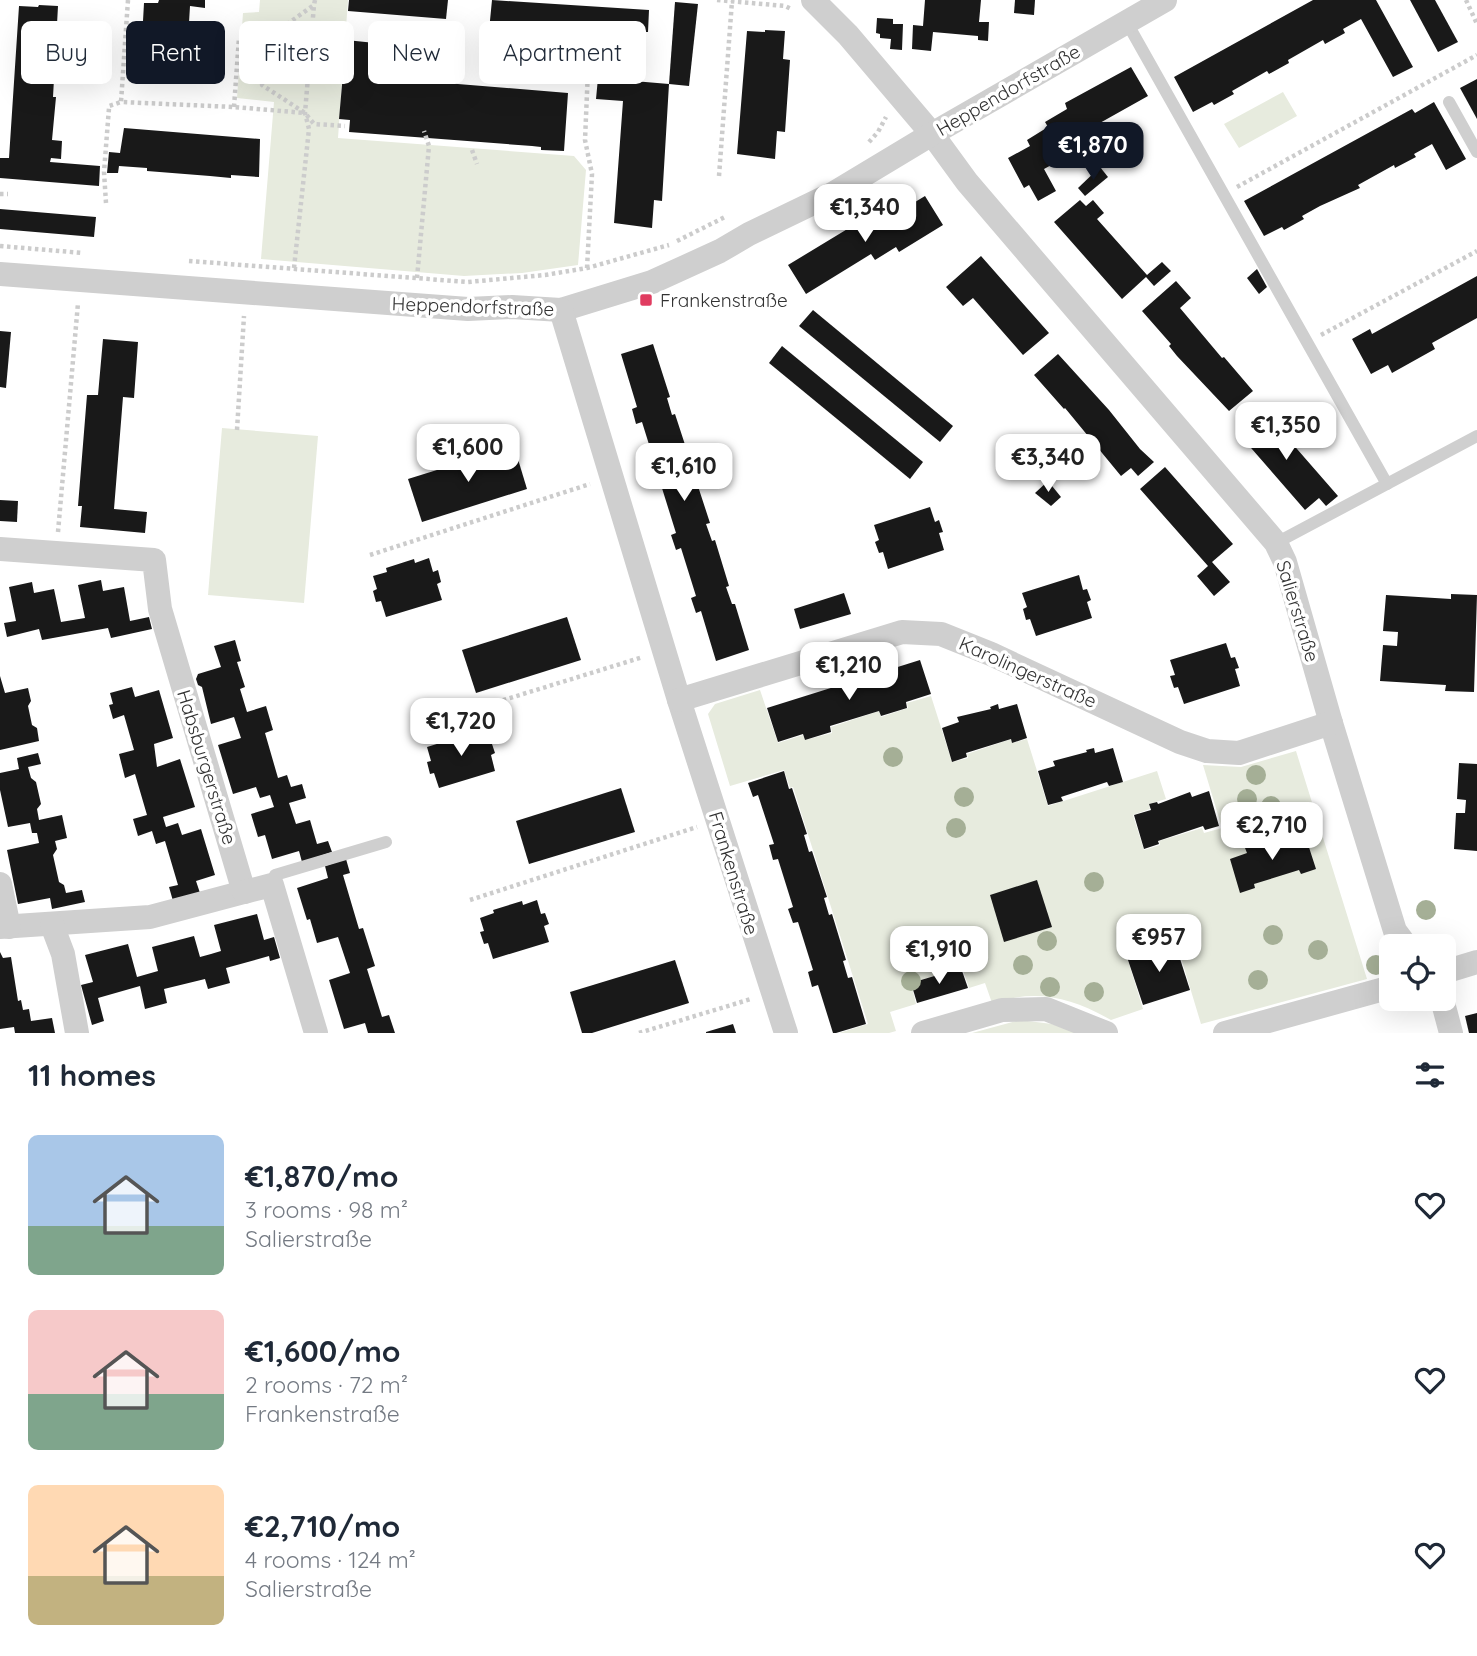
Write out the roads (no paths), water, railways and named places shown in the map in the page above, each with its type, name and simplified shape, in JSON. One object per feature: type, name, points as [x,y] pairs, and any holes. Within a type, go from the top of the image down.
[{"type":"street","name":"Heppendorfstraße","points":[[0,274],[468,309],[512,307],[561,310],[652,282],[834,193],[1165,0]]},
{"type":"street","name":"Salierstraße","points":[[804,6],[848,35],[932,134],[967,182],[1276,543],[1285,562],[1331,723],[1397,934]]},
{"type":"street","name":"Frankenstraße","points":[[561,310],[679,700],[786,1033]]},
{"type":"street","name":"Habsburgerstraße","points":[[0,549],[154,560],[160,609],[244,892]]},
{"type":"street","name":"Karolingerstraße","points":[[679,700],[902,632],[942,634],[1180,742],[1207,751],[1239,753],[1331,723]]},
{"type":"street","points":[[0,884],[5,927],[150,917],[272,885],[316,1033]]},
{"type":"street","points":[[52,925],[62,954],[77,1033]]},
{"type":"street","points":[[1456,968],[1477,962]]},
{"type":"street","points":[[1225,1033],[1379,991]]},
{"type":"street","points":[[923,1033],[1002,1010],[1046,1009],[1106,1033]]},
{"type":"street","points":[[1445,1011],[1451,1033]]},
{"type":"lane","points":[[1126,21],[1387,484]]},
{"type":"lane","points":[[1449,102],[1477,152]]},
{"type":"lane","points":[[1276,543],[1477,436]]},
{"type":"lane","points":[[272,885],[275,875],[386,842]]},
{"type":"place","name":"Frankenstraße","points":[[646,300]]}]
